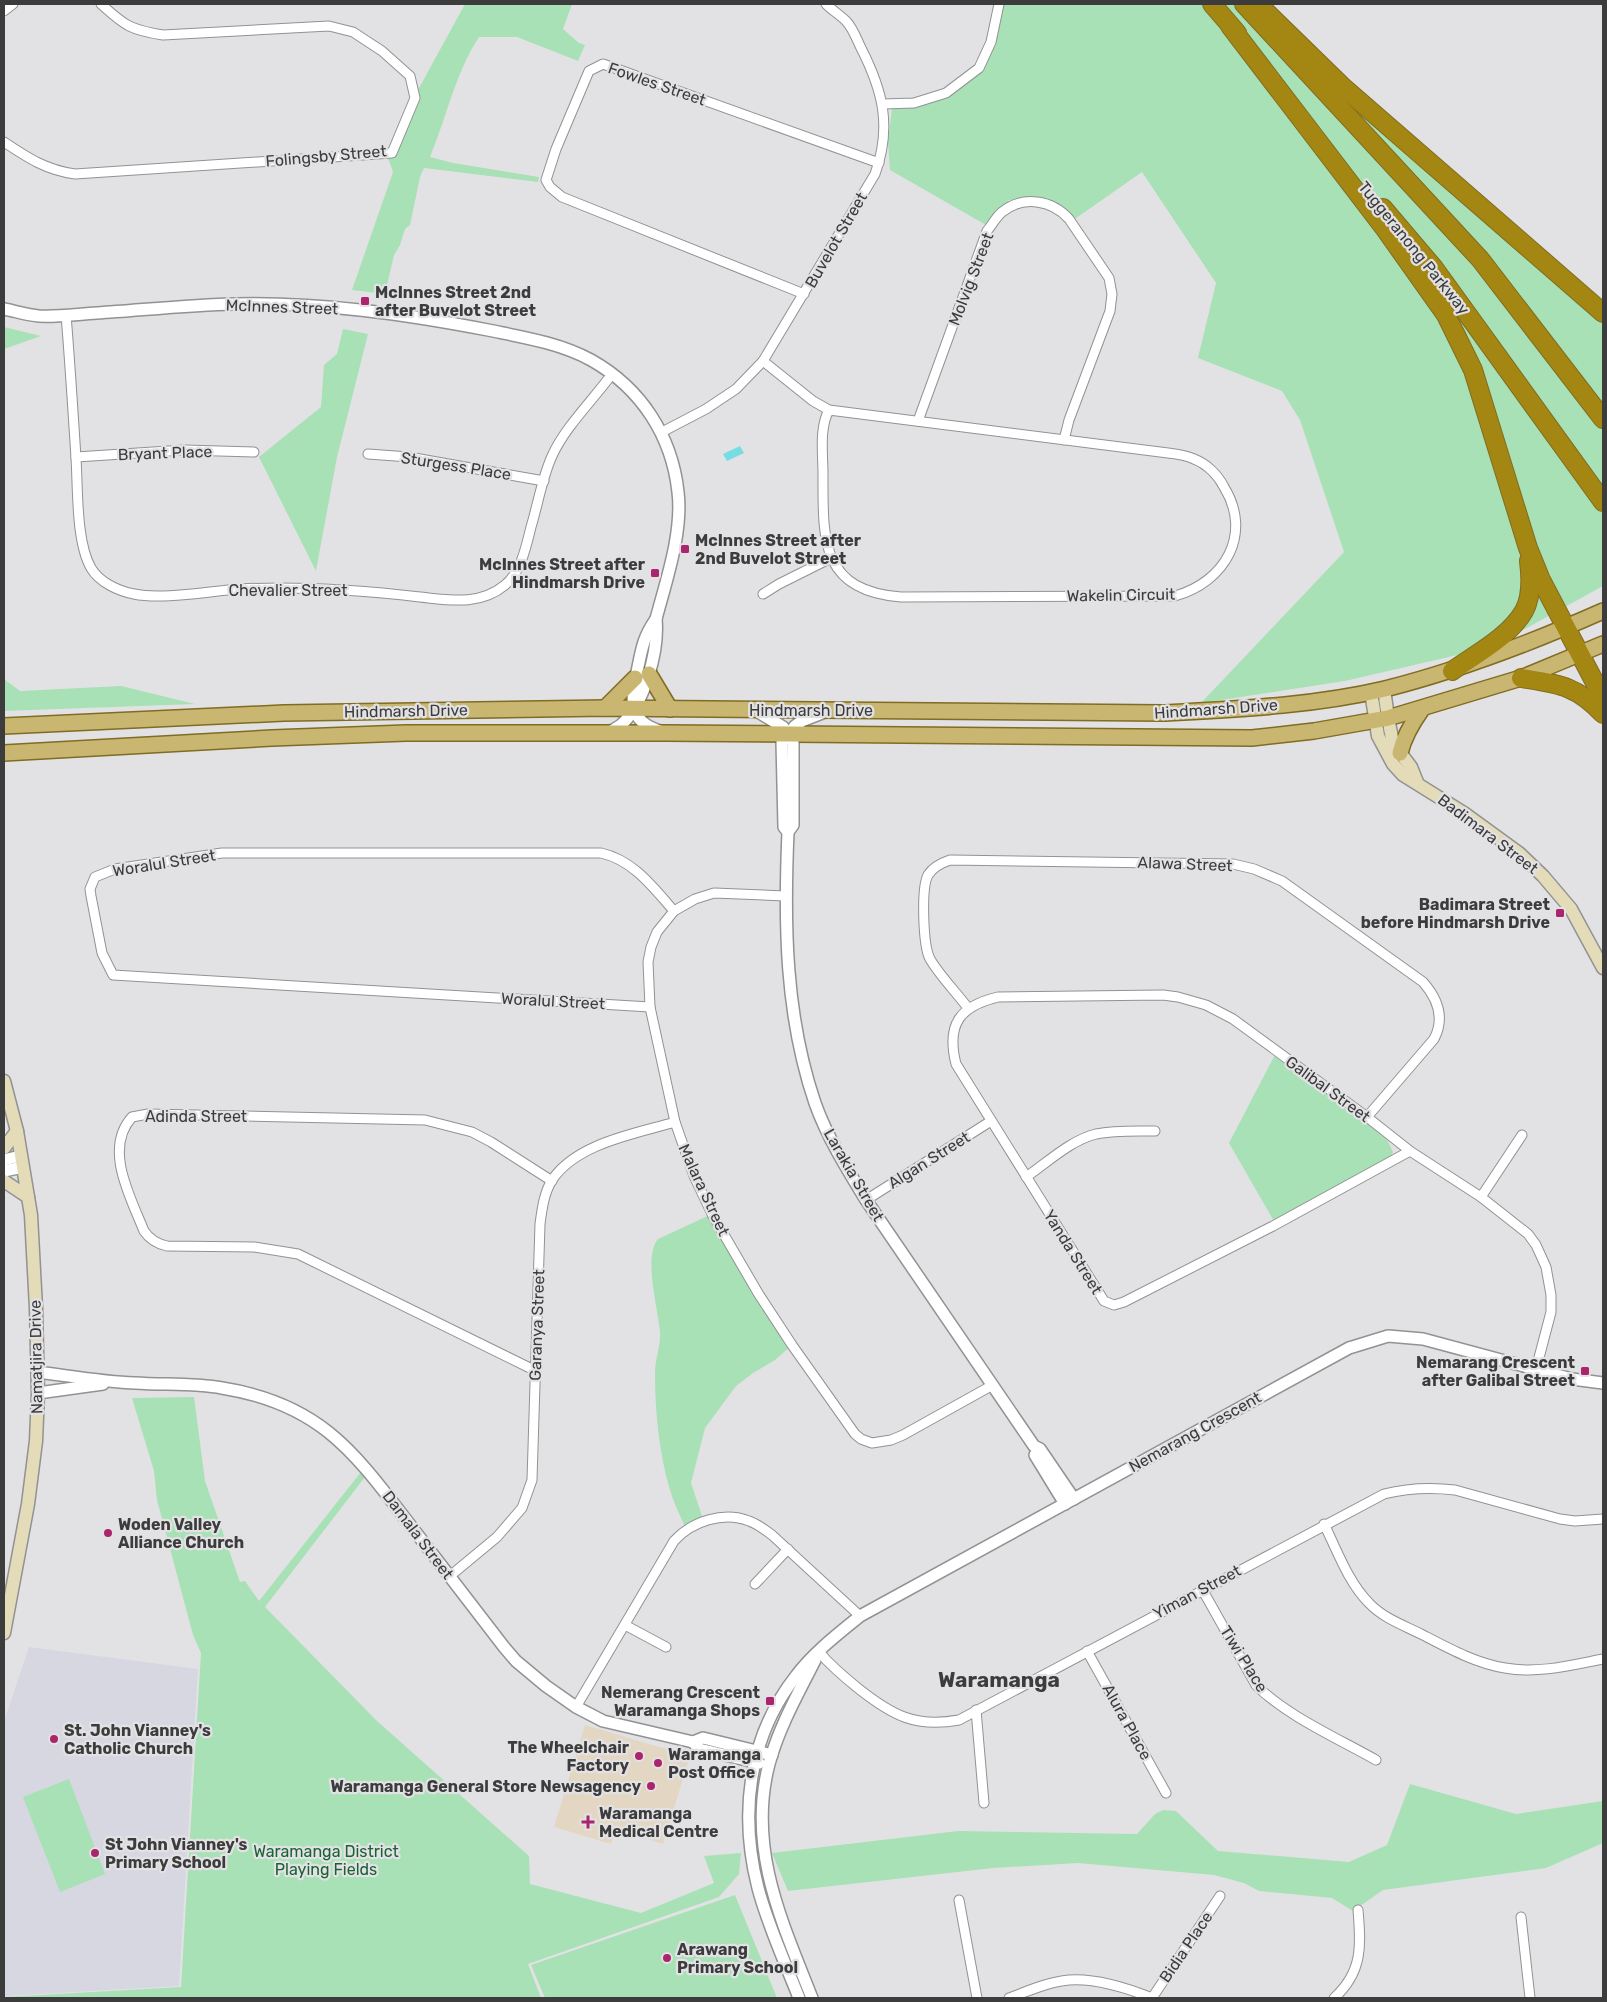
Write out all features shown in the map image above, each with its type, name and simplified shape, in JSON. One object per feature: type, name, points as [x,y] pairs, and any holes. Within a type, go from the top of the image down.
[{"type":"highway","name":"Tuggeranong Parkway","points":[[1212,4],[1434,268],[1603,502]]},
{"type":"highway","points":[[1244,4],[1480,259],[1603,419]]},
{"type":"highway","points":[[1258,4],[1342,86],[1603,313]]},
{"type":"highway","points":[[1230,26],[1385,229],[1446,315],[1473,370],[1528,548],[1542,580],[1603,698]]},
{"type":"highway","points":[[1452,671],[1499,638],[1515,624],[1525,610],[1530,589],[1528,548]]},
{"type":"highway","points":[[1521,678],[1552,683],[1574,690],[1586,697],[1603,714]]},
{"type":"main road","name":"Hindmarsh Drive","points":[[4,726],[284,713],[605,708],[1163,714],[1249,709],[1378,690],[1452,671],[1603,611]]},
{"type":"main road","name":"Hindmarsh Drive","points":[[4,753],[396,733],[665,733],[1252,738],[1314,731],[1381,719],[1422,709],[1521,678],[1581,655],[1603,644]]},
{"type":"main road","points":[[605,708],[642,676],[670,709]]},
{"type":"main road","name":"Badimara Street","points":[[1378,690],[1381,719],[1378,736],[1392,764],[1403,774],[1464,813],[1519,853],[1543,876],[1571,908],[1603,968]]},
{"type":"main road","points":[[1400,753],[1402,740],[1422,709]]},
{"type":"main road","name":"Badimara Street","points":[[1381,719],[1393,743],[1411,767],[1417,782]]},
{"type":"main road","points":[[4,763],[22,762],[36,751]]},
{"type":"main road","name":"Namatjira Drive","points":[[4,1081],[17,1131],[31,1215],[38,1372],[36,1441],[28,1504],[4,1632]]},
{"type":"main road","points":[[4,1148],[17,1131]]},
{"type":"main road","points":[[4,1181],[28,1197]]},
{"type":"street","points":[[4,11],[13,4]]},
{"type":"street","name":"Folingsby Street","points":[[4,142],[40,165],[57,171],[75,174],[392,153],[415,98],[410,76],[382,51],[353,32],[329,26],[163,35],[139,31],[121,22],[101,4]]},
{"type":"street","name":"Buvelot Street","points":[[662,432],[706,410],[728,394],[763,361],[875,174],[884,137],[884,104],[872,70],[848,23],[826,4]]},
{"type":"street","points":[[884,104],[914,103],[946,94],[979,68],[992,42],[999,4]]},
{"type":"street","name":"Fowles Street","points":[[804,294],[562,197],[550,188],[546,180],[556,149],[589,71],[603,64],[879,163]]},
{"type":"street","name":"Molvig Street","points":[[918,421],[987,231],[1001,213],[1020,204],[1035,202],[1058,209],[1070,219],[1112,285],[1110,311],[1068,420],[1064,440]]},
{"type":"street","name":"McInnes Street","points":[[4,309],[38,316],[236,304],[314,306],[376,312],[446,322],[538,341],[566,349],[590,360],[612,374],[640,400],[662,432],[675,476],[678,494],[678,524],[656,619],[657,635],[642,676],[634,708],[620,725],[608,733]]},
{"type":"street","name":"Chevalier Street","points":[[66,315],[82,538],[85,552],[92,569],[102,580],[115,588],[134,594],[150,595],[241,589],[317,589],[360,591],[455,601],[484,596],[506,585],[513,576],[522,558],[552,457],[563,438],[612,374]]},
{"type":"street","name":"Wakelin Circuit","points":[[763,361],[813,401],[829,410],[1186,456],[1200,462],[1215,474],[1232,501],[1236,524],[1232,547],[1215,575],[1196,588],[1175,596],[901,597],[873,594],[855,585],[841,573],[831,558],[824,530],[824,427],[825,417],[829,410]]},
{"type":"street","name":"Bryant Place","points":[[76,457],[184,450],[254,452]]},
{"type":"street","name":"Sturgess Place","points":[[368,454],[409,457],[544,481]]},
{"type":"street","points":[[763,594],[831,558]]},
{"type":"street","points":[[634,708],[638,719],[652,729],[665,733]]},
{"type":"street","points":[[755,710],[783,727],[788,734],[802,721],[829,710]]},
{"type":"street","name":"Larakia Street","points":[[788,734],[782,742],[788,809],[784,826],[788,832],[785,896],[788,975],[793,1015],[815,1104],[829,1136],[866,1200],[1034,1446],[1034,1453],[1069,1501]]},
{"type":"street","name":"Woralul Street","points":[[650,1006],[113,975],[102,953],[90,889],[95,877],[116,869],[222,854],[602,853],[624,861],[636,870],[674,911]]},
{"type":"street","name":"Alawa Street","points":[[968,1008],[935,966],[926,948],[924,938],[925,883],[929,873],[943,862],[950,860],[1232,864],[1254,869],[1282,880],[1423,982],[1432,992],[1439,1008],[1438,1030],[1434,1039],[1367,1117]]},
{"type":"street","name":"Malara Street","points":[[785,896],[714,893],[695,899],[674,911],[657,932],[651,947],[648,962],[650,1006],[675,1122],[694,1176],[712,1214],[792,1345],[861,1439],[872,1443],[881,1443],[903,1435],[992,1386]]},
{"type":"street","name":"Galibal Street","points":[[968,1008],[982,1001],[998,997],[1163,995],[1206,1004],[1233,1019],[1367,1117],[1410,1151],[1481,1197],[1528,1234],[1536,1245],[1546,1267],[1551,1295],[1550,1312],[1536,1369]]},
{"type":"street","name":"Yanda Street","points":[[968,1008],[961,1016],[955,1029],[952,1049],[956,1064],[1104,1302],[1114,1305],[1124,1302],[1274,1226],[1410,1151]]},
{"type":"street","name":"Adinda Street","points":[[536,1371],[298,1254],[254,1247],[168,1246],[158,1244],[144,1232],[122,1173],[120,1161],[122,1132],[132,1118],[148,1114],[425,1120],[472,1132],[552,1181]]},
{"type":"street","name":"Algan Street","points":[[866,1200],[991,1121]]},
{"type":"street","name":"Garanya Street","points":[[450,1576],[497,1537],[522,1508],[532,1480],[540,1224],[546,1193],[552,1181],[570,1161],[583,1152],[599,1145],[675,1122]]},
{"type":"street","points":[[1026,1177],[1075,1143],[1096,1134],[1124,1131],[1155,1131]]},
{"type":"street","points":[[1481,1197],[1522,1135]]},
{"type":"street","points":[[4,1160],[22,1161]]},
{"type":"street","points":[[4,1172],[22,1161]]},
{"type":"street","name":"Nemarang Crescent","points":[[800,1998],[762,1900],[750,1845],[748,1808],[755,1757],[772,1712],[796,1675],[860,1616],[1349,1348],[1388,1336],[1424,1339],[1572,1379],[1603,1383]]},
{"type":"street","name":"Damala Street","points":[[38,1372],[138,1384],[223,1388],[246,1393],[299,1412],[320,1424],[340,1440],[369,1471],[516,1661],[546,1686],[576,1707],[603,1721],[693,1742],[703,1738],[755,1757],[771,1759]]},
{"type":"street","name":"Damala Street","points":[[38,1393],[117,1382]]},
{"type":"street","name":"Yiman Street","points":[[819,1652],[831,1666],[874,1701],[900,1717],[925,1723],[948,1722],[958,1720],[1376,1496],[1405,1489],[1455,1490],[1560,1519],[1575,1521],[1603,1519]]},
{"type":"street","points":[[576,1707],[674,1541],[686,1529],[722,1517],[739,1518],[758,1524],[788,1549],[860,1616]]},
{"type":"street","points":[[1324,1524],[1354,1583],[1369,1603],[1385,1616],[1460,1654],[1496,1666],[1526,1670],[1562,1667],[1603,1659]]},
{"type":"street","points":[[755,1584],[788,1549]]},
{"type":"street","name":"Tiwi Place","points":[[1202,1590],[1256,1685],[1266,1695],[1287,1710],[1376,1760]]},
{"type":"street","points":[[625,1625],[666,1647]]},
{"type":"street","name":"Alura Place","points":[[1087,1651],[1166,1793]]},
{"type":"street","name":"Nemarang Crescent","points":[[812,1998],[775,1896],[768,1872],[762,1832],[765,1786],[771,1759],[788,1711],[819,1652]]},
{"type":"street","points":[[976,1710],[984,1803]]},
{"type":"street","name":"Bidia Place","points":[[1152,1998],[1220,1896]]},
{"type":"street","points":[[959,1900],[977,1998]]},
{"type":"street","points":[[1334,1998],[1342,1991],[1356,1969],[1360,1952],[1358,1910]]},
{"type":"street","points":[[1521,1918],[1530,1998]]},
{"type":"street","points":[[1009,1998],[1036,1988],[1069,1980],[1120,1986],[1152,1998]]},
{"type":"shaded area","name":"St John Vianney's Primary School","points":[[29,1647],[198,1669],[179,1986],[4,1996],[4,1721]]},
{"type":"shaded area","points":[[585,1725],[690,1756],[663,1844],[615,1829],[611,1844],[554,1827]]},
{"type":"green space","points":[[465,4],[572,4],[563,29],[579,43],[585,45],[578,61],[517,37],[479,37],[457,80],[430,157],[453,163],[539,177],[538,182],[424,168],[420,177],[410,225],[405,229],[400,245],[394,255],[385,294],[352,290],[393,172],[388,158],[395,153],[400,145],[417,107],[419,88]]},
{"type":"green space","points":[[1001,4],[1246,4],[1603,319],[1603,586],[1492,647],[1345,681],[1201,703],[1344,552],[1300,420],[1282,391],[1198,358],[1216,283],[1142,172],[1072,221],[1039,202],[1009,200],[986,225],[890,170],[888,142],[892,108],[916,106],[981,70]]},
{"type":"green space","points":[[4,327],[41,336],[4,349]]},
{"type":"green space","points":[[343,329],[368,334],[337,457],[316,571],[259,457],[321,407],[324,365],[337,354]]},
{"type":"green space","points":[[4,679],[20,691],[121,686],[195,704],[4,711]]},
{"type":"green space","points":[[1277,1051],[1387,1140],[1393,1152],[1388,1161],[1275,1223],[1229,1143]]},
{"type":"green space","points":[[712,1214],[792,1345],[775,1360],[736,1386],[705,1428],[691,1483],[704,1522],[686,1529],[670,1490],[658,1432],[655,1373],[660,1332],[653,1283],[652,1258],[658,1239]]},
{"type":"green space","name":"Waramanga District Playing Fields","points":[[194,1397],[205,1481],[240,1582],[245,1581],[259,1601],[361,1472],[365,1477],[265,1607],[377,1721],[529,1856],[530,1884],[641,1913],[714,1883],[704,1856],[741,1853],[739,1874],[719,1897],[528,1964],[541,1998],[4,1998],[181,1987],[201,1653],[193,1635],[157,1500],[154,1471],[132,1398]]},
{"type":"green space","points":[[69,1779],[105,1874],[60,1892],[23,1797]]},
{"type":"green space","points":[[1410,1784],[1516,1814],[1603,1801],[1603,1843],[1546,1868],[1383,1890],[1353,1911],[1332,1898],[1259,1891],[1244,1883],[1214,1875],[1078,1863],[993,1868],[788,1891],[772,1853],[958,1831],[1137,1834],[1155,1814],[1163,1810],[1176,1811],[1218,1851],[1349,1862],[1387,1845]]},
{"type":"green space","name":"Arawang Primary School","points":[[735,1895],[777,1998],[545,1998],[531,1965]]},
{"type":"water","points":[[740,446],[744,453],[727,461],[723,454]]},
{"type":"place","name":"McInnes Street 2nd after Buvelot Street","points":[[365,301]]},
{"type":"place","name":"McInnes Street after 2nd Buvelot Street","points":[[685,549]]},
{"type":"place","name":"McInnes Street after Hindmarsh Drive","points":[[655,573]]},
{"type":"place","name":"Badimara Street before Hindmarsh Drive","points":[[1560,913]]},
{"type":"place","name":"Nemarang Crescent after Galibal Street","points":[[1585,1371]]},
{"type":"place","name":"Woden Valley Alliance Church","points":[[108,1533]]},
{"type":"place","name":"Nemerang Crescent Waramanga Shops","points":[[770,1701]]},
{"type":"place","name":"St. John Vianney's Catholic Church","points":[[54,1739]]},
{"type":"place","name":"The Wheelchair Factory","points":[[639,1756]]},
{"type":"place","name":"Waramanga Post Office","points":[[658,1763]]},
{"type":"place","name":"Waramanga General Store Newsagency","points":[[651,1786]]},
{"type":"place","name":"Waramanga Medical Centre","points":[[588,1822]]},
{"type":"place","name":"St John Vianney's Primary School","points":[[95,1853]]},
{"type":"place","name":"Arawang Primary School","points":[[667,1958]]},
{"type":"district","name":"Waramanga","points":[[999,1679]]}]
